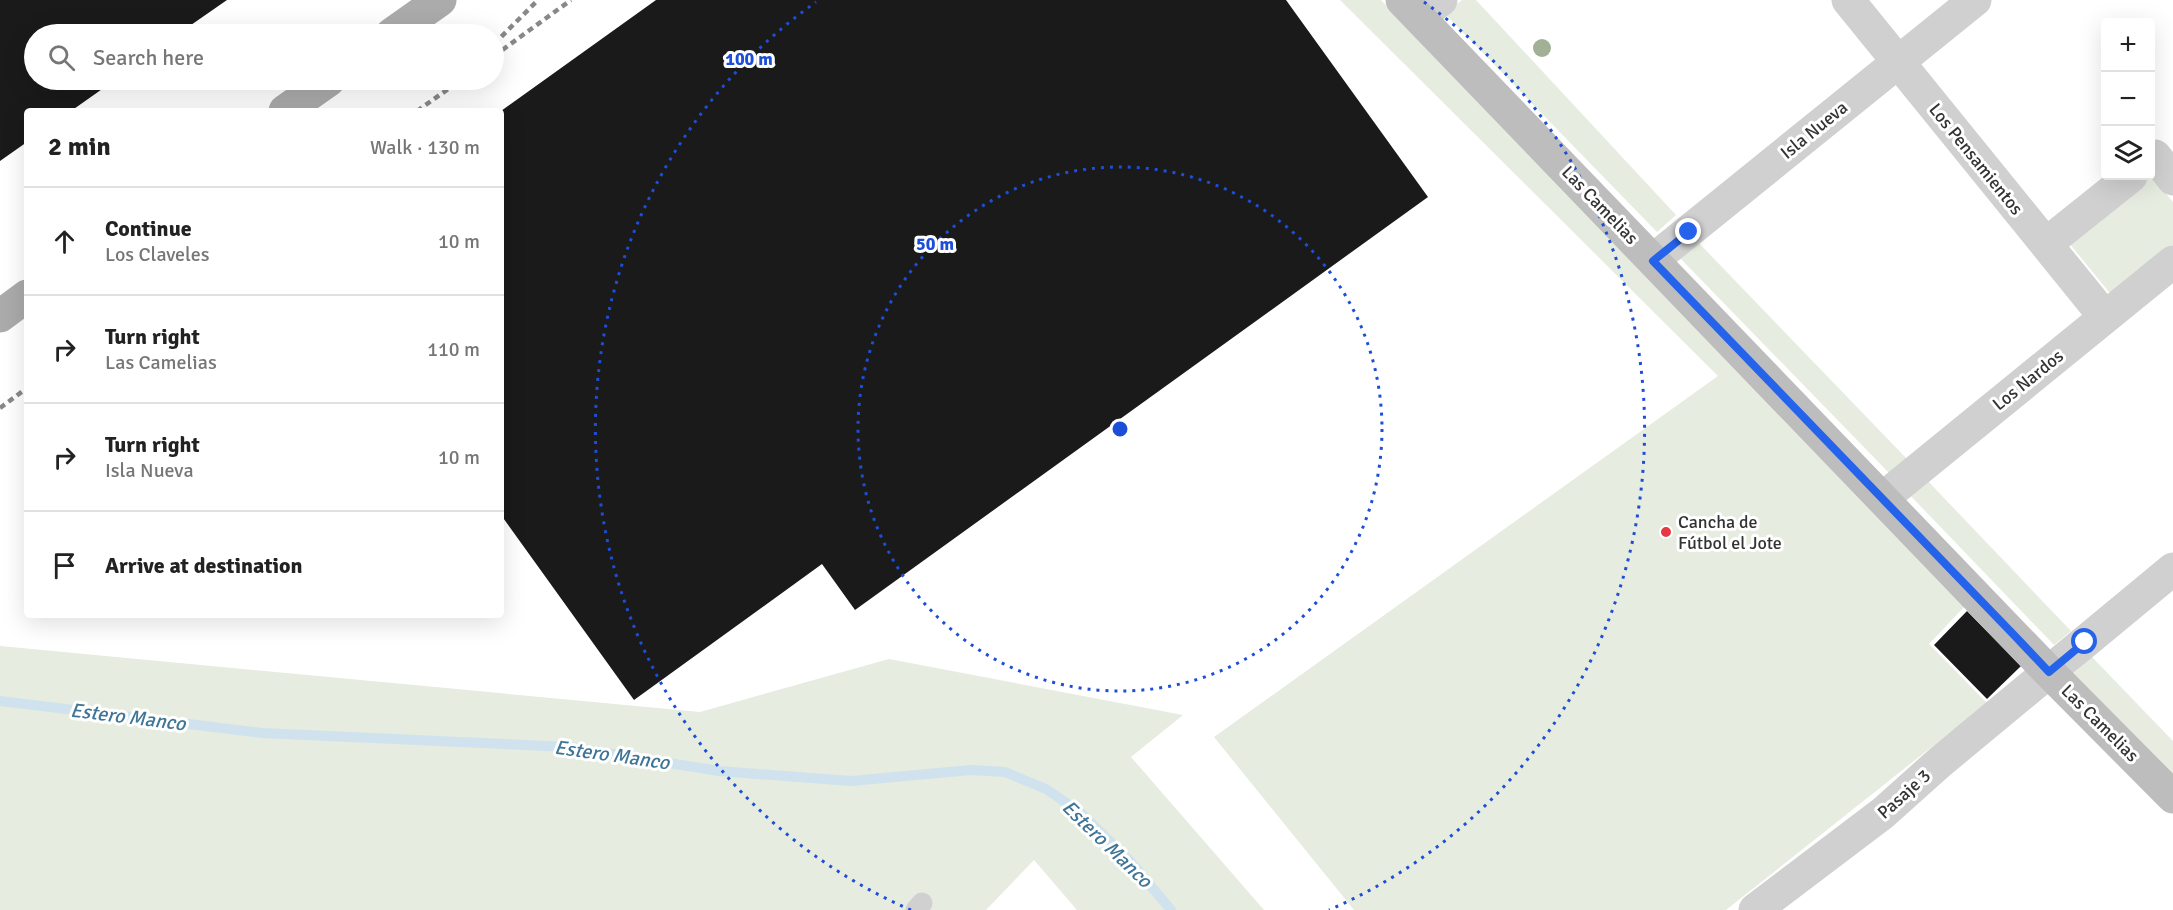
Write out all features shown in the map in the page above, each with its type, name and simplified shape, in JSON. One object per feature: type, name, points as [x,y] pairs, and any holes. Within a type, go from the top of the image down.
[{"type":"main road","points":[[406,24],[440,0]]},
{"type":"main road","points":[[289,108],[315,90]]},
{"type":"main road","points":[[0,316],[24,298]]},
{"type":"street","name":"Los Pensamientos","points":[[1848,0],[2105,317]]},
{"type":"street","name":"Isla Nueva","points":[[1653,261],[1975,0]]},
{"type":"street","name":"Las Camelias","points":[[1421,6],[1653,261],[2049,672],[2173,797]]},
{"type":"street","points":[[2046,244],[2156,162]]},
{"type":"street","name":"Los Nardos","points":[[1883,498],[2173,262]]},
{"type":"street","name":"Pasaje 3","points":[[1755,910],[1883,813],[1940,762],[2173,569]]},
{"type":"shaded area","name":"Cancha de Fútbol el Jote","points":[[1340,0],[1381,0],[1966,605],[1929,644],[1987,703],[1726,910],[1354,910],[1214,737],[1718,376]]},
{"type":"shaded area","points":[[1462,0],[1476,0],[1676,215],[1657,232],[1445,14]]},
{"type":"shaded area","points":[[2145,180],[2155,180],[2173,202],[2173,247],[2113,297],[2069,243]]},
{"type":"shaded area","points":[[1695,239],[1907,459],[1891,475],[1677,255]]},
{"type":"shaded area","points":[[1924,477],[2071,631],[2054,645],[1906,491]]},
{"type":"shaded area","points":[[0,646],[700,712],[889,659],[1183,715],[1131,757],[1264,910],[1077,910],[1034,860],[986,910],[0,910]]},
{"type":"shaded area","points":[[2092,657],[2173,741],[2173,777],[2072,675]]},
{"type":"building","points":[[0,0],[227,0],[192,24],[24,24],[24,90],[101,90],[75,108],[24,108],[24,144],[0,161]]},
{"type":"building","points":[[656,0],[1286,0],[1428,197],[855,610],[822,564],[634,700],[504,519],[504,109]]},
{"type":"building","points":[[1967,611],[2021,666],[1987,699],[1934,645]]},
{"type":"waterway","name":"Estero Manco","points":[[0,701],[262,733],[569,747],[719,771],[851,781],[971,770],[1005,772],[1046,789],[1081,813],[1129,860],[1171,910]]},
{"type":"railway","points":[[504,34],[538,0]]},
{"type":"railway","points":[[504,49],[571,0]]},
{"type":"railway","points":[[421,108],[447,90]]},
{"type":"railway","points":[[0,408],[24,390]]},
{"type":"place","name":"Cancha de Fútbol el Jote","points":[[1666,532]]},
{"type":"route","points":[[1689,232],[1653,261],[2049,672],[2085,642]]}]
